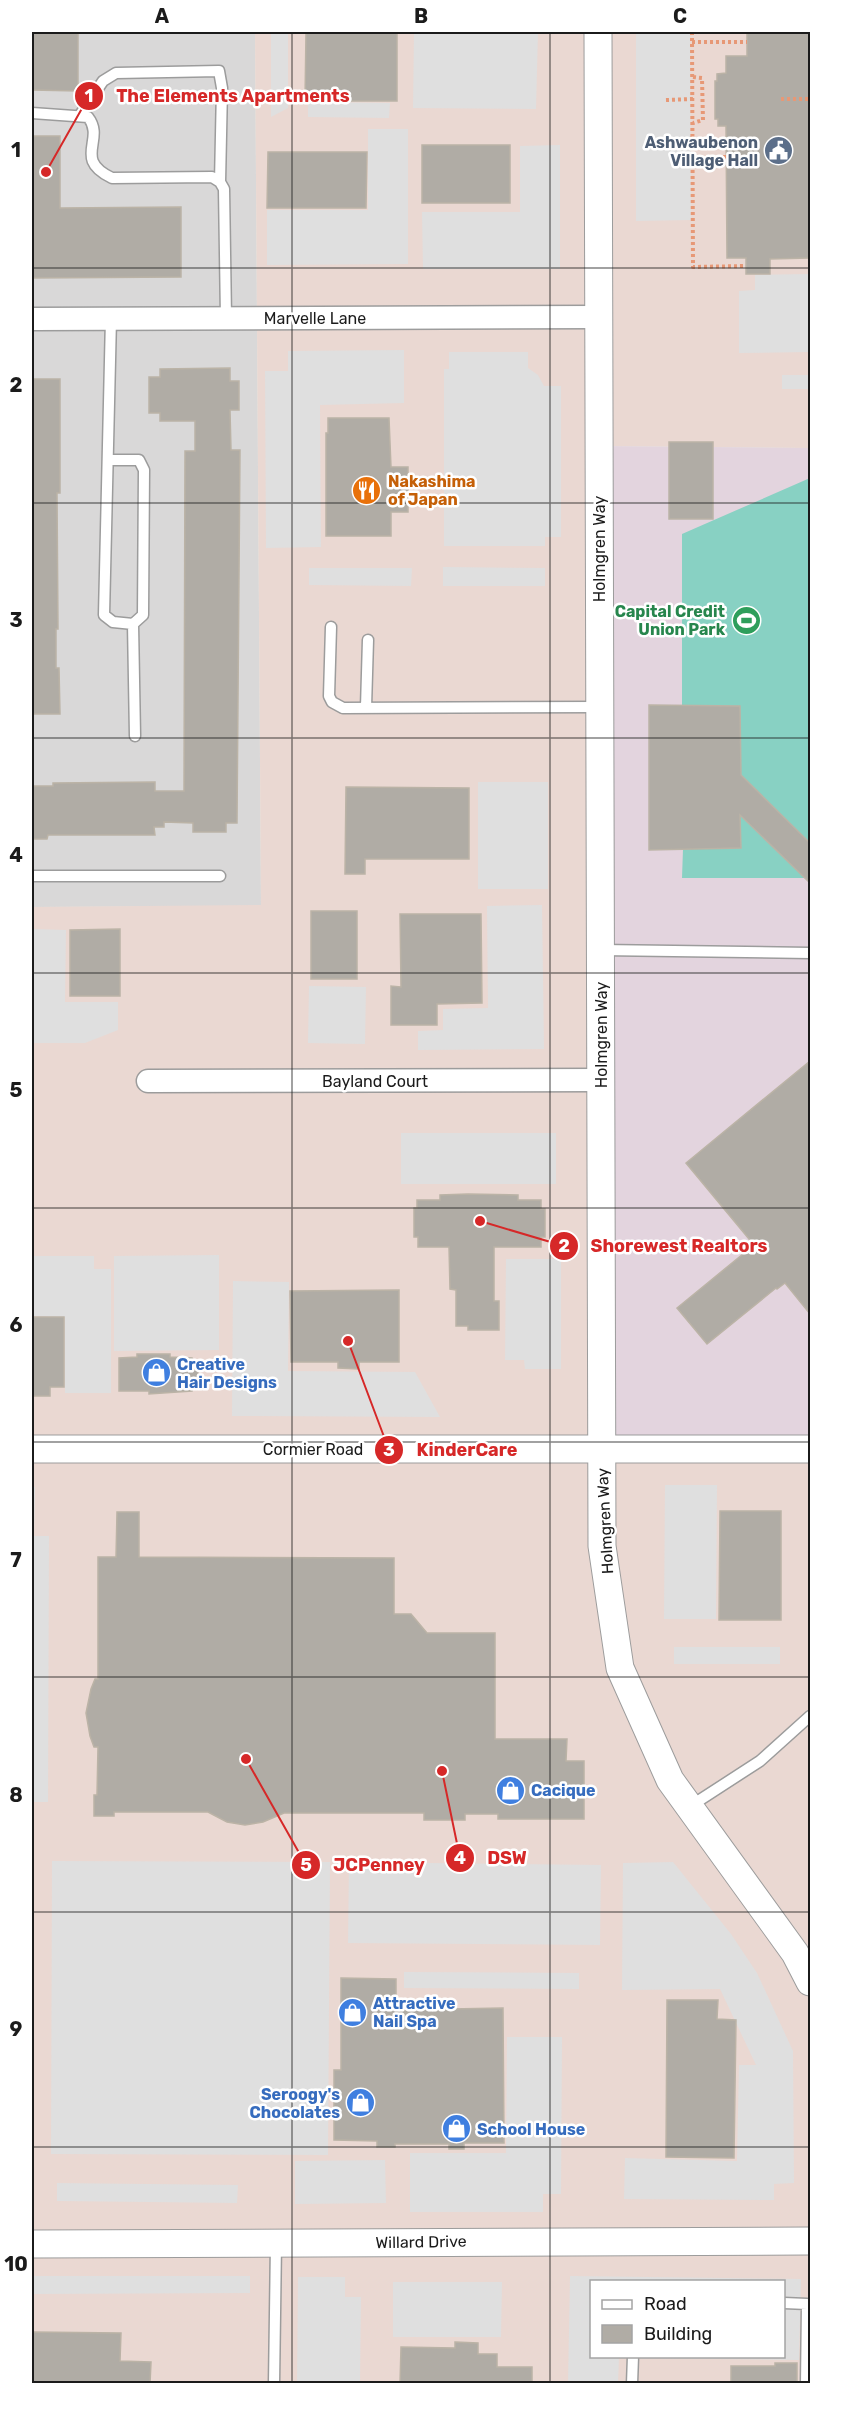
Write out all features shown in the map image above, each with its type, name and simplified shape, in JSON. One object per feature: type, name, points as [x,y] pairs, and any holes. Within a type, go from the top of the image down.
[{"type":"street","name":"Holmgren Way","points":[[598,32],[602,1546],[620,1668],[670,1780],[795,1953],[810,1982]]},
{"type":"street","name":"Marvelle Lane","points":[[32,319],[599,317]]},
{"type":"street","name":"Bayland Court","points":[[148,1081],[601,1080]]},
{"type":"street","name":"Cormier Road","points":[[32,1449],[810,1449]]},
{"type":"street","name":"Willard Drive","points":[[32,2244],[810,2241]]},
{"type":"lane","points":[[81,115],[103,81],[116,73],[219,71],[222,88],[220,182]]},
{"type":"lane","points":[[32,113],[88,117],[93,123],[92,163],[98,171],[112,178],[212,177],[220,182],[224,189],[225,318]]},
{"type":"lane","points":[[108,460],[139,460],[144,470],[143,615],[133,624],[113,622],[104,615],[111,318]]},
{"type":"lane","points":[[133,624],[135,736]]},
{"type":"lane","points":[[331,627],[328,696],[332,702],[343,708],[600,707]]},
{"type":"lane","points":[[366,707],[368,640]]},
{"type":"lane","points":[[32,876],[220,876]]},
{"type":"lane","points":[[601,950],[810,953]]},
{"type":"lane","points":[[689,1807],[760,1761],[810,1716]]},
{"type":"lane","points":[[274,2384],[276,2243]]},
{"type":"lane","points":[[785,2303],[807,2304],[806,2384]]},
{"type":"lane","points":[[632,2384],[633,2358]]},
{"type":"path","points":[[692,32],[693,267],[746,266]]},
{"type":"path","points":[[692,42],[747,42]]},
{"type":"path","points":[[693,77],[702,78],[703,120],[693,123]]},
{"type":"path","points":[[666,100],[693,99]]},
{"type":"path","points":[[781,99],[810,99]]},
{"type":"path","points":[[693,157],[747,157]]},
{"type":"shaded area","points":[[32,32],[255,32],[261,906],[32,907]]},
{"type":"shaded area","points":[[255,32],[810,32],[810,448],[600,446],[810,1449],[810,2383],[32,2383],[32,907],[261,905]]},
{"type":"shaded area","points":[[271,32],[288,32],[288,108],[271,117]]},
{"type":"shaded area","points":[[414,32],[538,32],[536,109],[413,108]]},
{"type":"shaded area","points":[[636,32],[690,32],[691,220],[636,221]]},
{"type":"shaded area","points":[[308,102],[390,103],[389,118],[308,117]]},
{"type":"shaded area","points":[[368,129],[408,129],[408,264],[267,265],[267,210],[368,210]]},
{"type":"shaded area","points":[[560,145],[560,269],[423,269],[422,212],[520,212],[520,146]]},
{"type":"shaded area","points":[[810,274],[810,352],[739,353],[739,291],[755,290],[755,275]]},
{"type":"shaded area","points":[[404,350],[404,403],[320,405],[321,547],[266,548],[265,371],[288,371],[288,351]]},
{"type":"shaded area","points":[[449,352],[528,352],[528,368],[538,375],[544,386],[561,386],[561,537],[545,537],[545,546],[444,546],[444,369],[449,369]]},
{"type":"shaded area","points":[[782,375],[810,375],[810,389],[782,389]]},
{"type":"shaded area","points":[[599,446],[810,448],[810,1449],[601,1449]]},
{"type":"shaded area","name":"Capital Credit Union Park","points":[[810,478],[810,883],[805,878],[682,878],[683,849],[649,850],[649,705],[682,706],[682,534]]},
{"type":"shaded area","points":[[443,567],[545,568],[545,586],[443,586]]},
{"type":"shaded area","points":[[309,568],[412,568],[411,586],[309,585]]},
{"type":"shaded area","points":[[478,782],[548,782],[548,889],[478,889]]},
{"type":"shaded area","points":[[542,905],[544,1049],[418,1050],[418,1031],[443,1030],[443,1009],[488,1008],[487,906]]},
{"type":"shaded area","points":[[33,929],[66,930],[65,1002],[118,1002],[118,1030],[85,1043],[32,1043]]},
{"type":"shaded area","points":[[309,986],[366,987],[365,1044],[308,1043]]},
{"type":"shaded area","points":[[401,1133],[556,1133],[556,1184],[401,1184]]},
{"type":"shaded area","points":[[219,1255],[219,1350],[114,1351],[114,1256]]},
{"type":"shaded area","points":[[32,1256],[94,1256],[94,1269],[111,1269],[111,1393],[65,1393],[65,1317],[32,1316]]},
{"type":"shaded area","points":[[506,1259],[561,1259],[561,1369],[525,1369],[524,1360],[505,1360]]},
{"type":"shaded area","points":[[233,1281],[289,1282],[288,1371],[415,1372],[440,1417],[232,1416]]},
{"type":"shaded area","points":[[665,1485],[717,1485],[716,1619],[664,1619]]},
{"type":"shaded area","points":[[32,1487],[35,1487],[34,1536],[49,1536],[48,1802],[32,1802]]},
{"type":"shaded area","points":[[674,1647],[780,1647],[780,1664],[674,1664]]},
{"type":"shaded area","points":[[52,1861],[330,1862],[328,2155],[51,2154]]},
{"type":"shaded area","points":[[349,1862],[601,1865],[600,1945],[348,1943]]},
{"type":"shaded area","points":[[673,1862],[731,1934],[757,1973],[793,2051],[794,2183],[774,2184],[774,2200],[624,2199],[625,2158],[737,2161],[739,2065],[756,2065],[720,1989],[622,1990],[623,1863]]},
{"type":"shaded area","points":[[404,1972],[579,1973],[579,1989],[404,1988]]},
{"type":"shaded area","points":[[507,2037],[562,2037],[561,2194],[543,2194],[543,2212],[410,2212],[410,2153],[506,2153]]},
{"type":"shaded area","points":[[385,2160],[386,2203],[295,2204],[295,2161]]},
{"type":"shaded area","points":[[57,2183],[238,2185],[237,2203],[57,2201]]},
{"type":"shaded area","points":[[32,2276],[250,2276],[250,2293],[32,2294]]},
{"type":"shaded area","points":[[570,2276],[801,2279],[799,2360],[619,2358],[618,2383],[568,2384]]},
{"type":"shaded area","points":[[298,2277],[345,2277],[345,2297],[361,2297],[360,2383],[297,2383]]},
{"type":"shaded area","points":[[393,2282],[502,2282],[501,2337],[393,2337]]},
{"type":"building","points":[[32,32],[78,32],[78,91],[32,90]]},
{"type":"building","points":[[306,32],[397,32],[397,101],[305,101]]},
{"type":"building","name":"Ashwaubenon Village Hall","points":[[747,32],[810,32],[809,258],[770,259],[770,274],[746,274],[746,258],[727,258],[726,126],[718,126],[718,119],[715,119],[715,81],[717,81],[717,74],[726,73],[726,56],[747,56]]},
{"type":"building","points":[[32,136],[60,136],[60,208],[181,207],[181,277],[32,278]]},
{"type":"building","points":[[422,145],[510,145],[510,203],[422,203]]},
{"type":"building","points":[[268,152],[367,152],[366,208],[267,208]]},
{"type":"building","points":[[230,368],[230,381],[239,381],[239,410],[230,410],[231,450],[240,450],[237,823],[226,823],[226,832],[193,832],[193,823],[164,822],[164,827],[154,827],[155,835],[48,835],[47,839],[32,839],[32,786],[53,786],[53,783],[155,782],[155,791],[184,791],[185,451],[195,451],[195,421],[160,421],[160,413],[149,413],[149,377],[160,377],[160,369]]},
{"type":"building","points":[[32,379],[60,379],[56,668],[59,668],[60,714],[32,714]]},
{"type":"building","name":"Nakashima of Japan","points":[[328,418],[389,418],[391,467],[408,467],[408,512],[391,512],[391,536],[326,536]]},
{"type":"building","points":[[669,442],[713,442],[713,519],[669,519]]},
{"type":"building","points":[[649,705],[740,706],[741,775],[810,843],[810,883],[740,815],[741,848],[649,850]]},
{"type":"building","points":[[346,787],[469,788],[469,859],[365,859],[365,874],[345,874]]},
{"type":"building","points":[[311,911],[357,911],[357,979],[311,979]]},
{"type":"building","points":[[400,914],[481,914],[482,1003],[437,1004],[437,1025],[391,1025],[391,986],[401,987]]},
{"type":"building","points":[[120,929],[120,996],[70,996],[70,930]]},
{"type":"building","points":[[810,1061],[810,1314],[785,1283],[707,1344],[677,1308],[754,1245],[686,1163]]},
{"type":"building","points":[[440,1195],[518,1195],[518,1200],[541,1200],[541,1209],[545,1209],[545,1237],[541,1237],[541,1247],[494,1247],[494,1301],[499,1301],[499,1330],[468,1330],[468,1326],[456,1326],[456,1290],[450,1289],[449,1247],[418,1247],[418,1237],[414,1237],[414,1208],[417,1208],[417,1200],[440,1200]]},
{"type":"building","points":[[399,1290],[399,1362],[359,1362],[359,1369],[338,1368],[338,1362],[291,1362],[290,1291]]},
{"type":"building","points":[[32,1317],[64,1317],[64,1387],[50,1387],[50,1396],[32,1396]]},
{"type":"building","points":[[137,1354],[170,1354],[170,1357],[192,1358],[192,1361],[198,1361],[198,1380],[192,1380],[192,1391],[149,1394],[149,1391],[119,1391],[119,1358],[137,1357]]},
{"type":"building","points":[[720,1511],[781,1511],[781,1620],[719,1620]]},
{"type":"building","points":[[117,1512],[139,1512],[139,1557],[394,1558],[394,1614],[411,1614],[427,1633],[495,1633],[495,1739],[567,1739],[566,1761],[584,1761],[584,1819],[498,1819],[498,1814],[465,1814],[465,1820],[424,1820],[424,1813],[284,1813],[263,1822],[245,1825],[227,1822],[208,1812],[114,1812],[114,1816],[94,1816],[98,1747],[94,1747],[90,1736],[86,1713],[91,1689],[95,1679],[98,1679],[98,1557],[116,1557]]},
{"type":"building","points":[[341,1978],[396,1979],[396,2010],[503,2008],[504,2143],[464,2143],[464,2149],[449,2149],[449,2144],[395,2144],[395,2147],[377,2147],[377,2141],[334,2140],[334,2070],[341,2070]]},
{"type":"building","points":[[667,2000],[718,2000],[717,2019],[736,2020],[734,2158],[666,2157]]},
{"type":"building","points":[[32,2332],[121,2333],[120,2361],[151,2362],[150,2384],[32,2384]]},
{"type":"building","points":[[455,2342],[478,2343],[478,2354],[497,2354],[497,2367],[532,2367],[532,2384],[400,2384],[401,2347],[455,2348]]},
{"type":"building","points":[[775,2363],[797,2363],[797,2384],[731,2384],[731,2366],[775,2366]]},
{"type":"place","name":"Ashwaubenon Village Hall","points":[[779,151]]},
{"type":"place","name":"The Elements Apartments","points":[[46,172]]},
{"type":"place","name":"Nakashima of Japan","points":[[367,490]]},
{"type":"place","name":"Capital Credit Union Park","points":[[746,620]]},
{"type":"place","name":"Shorewest Realtors","points":[[480,1221]]},
{"type":"place","name":"KinderCare","points":[[348,1341]]},
{"type":"place","name":"Creative Hair Designs","points":[[156,1373]]},
{"type":"place","name":"JCPenney","points":[[246,1759]]},
{"type":"place","name":"DSW","points":[[442,1771]]},
{"type":"place","name":"Cacique","points":[[510,1790]]},
{"type":"place","name":"Attractive Nail Spa","points":[[352,2012]]},
{"type":"place","name":"Seroogy's Chocolates","points":[[361,2103]]},
{"type":"place","name":"School House","points":[[456,2129]]}]
